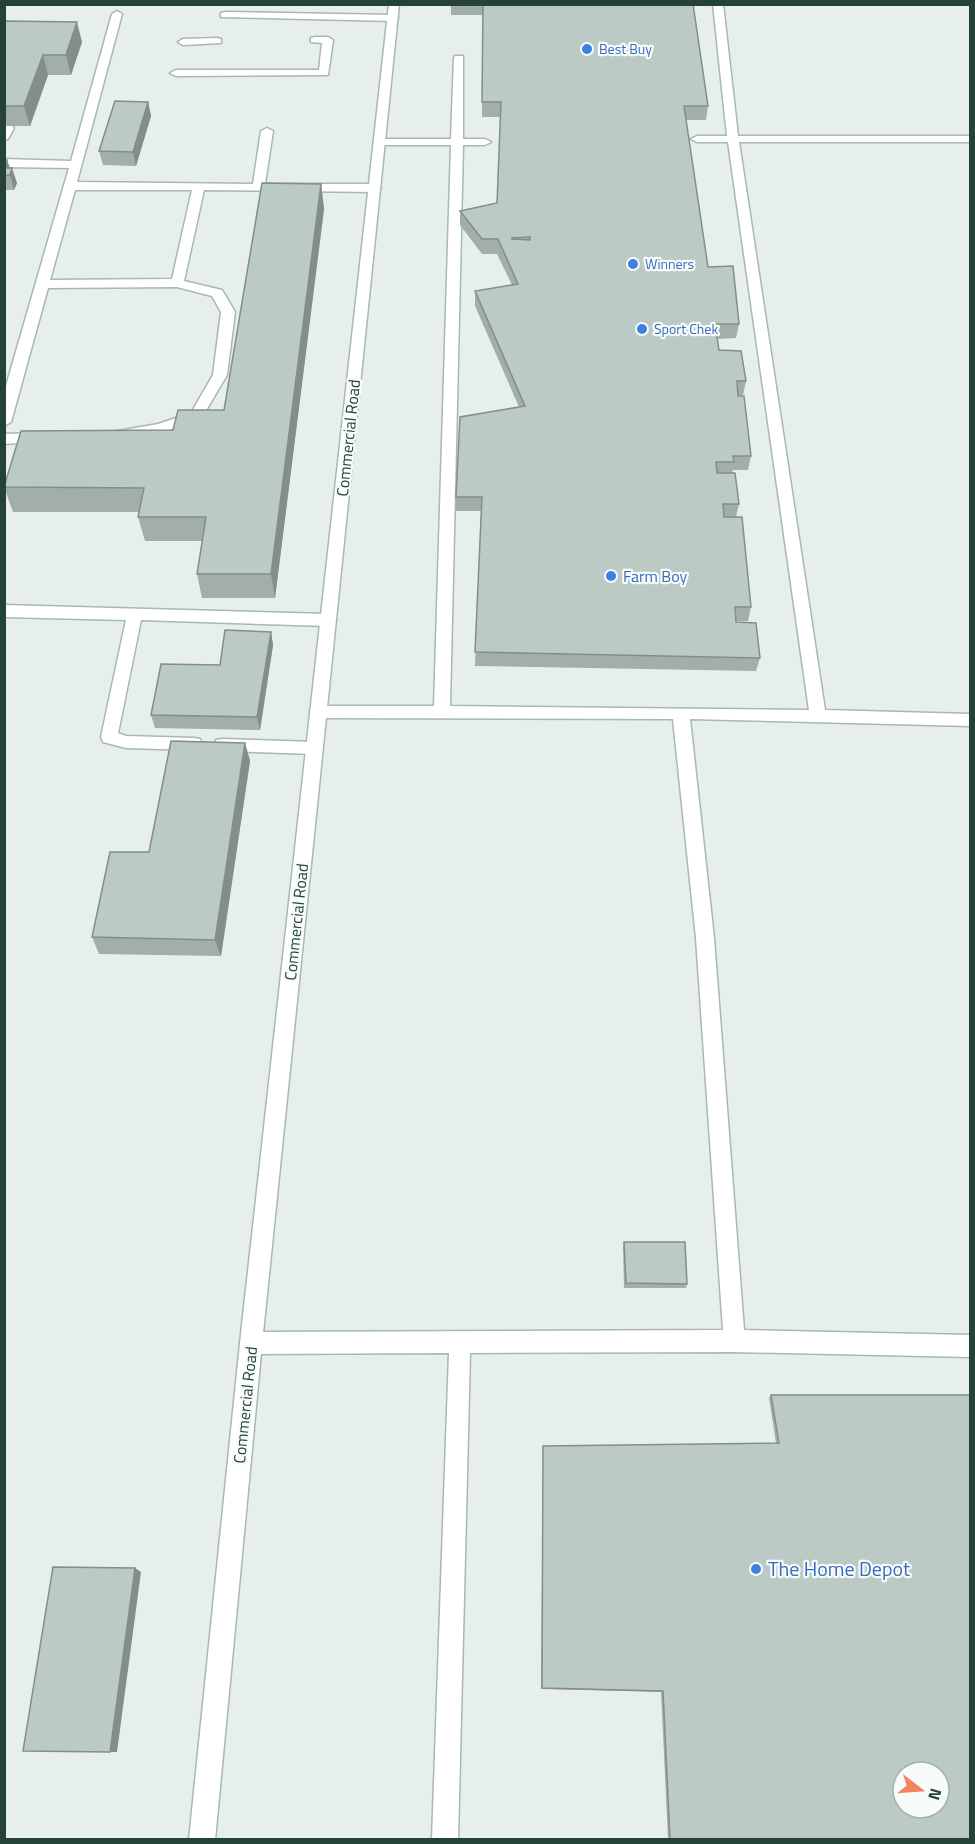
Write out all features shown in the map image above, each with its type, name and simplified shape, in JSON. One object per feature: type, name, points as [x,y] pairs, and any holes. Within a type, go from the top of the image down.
[{"type":"street","points":[[718,4],[733,139],[818,716]]},
{"type":"street","points":[[225,15],[394,11]]},
{"type":"street","name":"Commercial Road","points":[[202,1839],[251,1343],[394,11]]},
{"type":"street","points":[[4,422],[117,14]]},
{"type":"street","points":[[176,73],[324,73],[328,40],[315,40]]},
{"type":"street","points":[[183,42],[217,41]]},
{"type":"street","points":[[442,712],[459,58]]},
{"type":"street","points":[[258,187],[267,131]]},
{"type":"street","points":[[697,139],[970,139]]},
{"type":"street","points":[[380,142],[485,142]]},
{"type":"street","points":[[4,163],[76,165]]},
{"type":"street","points":[[70,186],[375,188]]},
{"type":"street","points":[[177,283],[199,187]]},
{"type":"street","points":[[43,284],[177,283],[217,293],[228,312],[220,375],[196,416],[160,428],[112,436]]},
{"type":"street","points":[[4,439],[52,438]]},
{"type":"street","points":[[4,611],[328,620]]},
{"type":"street","points":[[135,614],[109,737],[126,742],[314,748]]},
{"type":"street","points":[[318,712],[681,713],[970,720]]},
{"type":"street","points":[[681,713],[705,938],[734,1341]]},
{"type":"street","points":[[251,1343],[734,1341],[970,1346]]},
{"type":"street","points":[[445,1839],[460,1342]]},
{"type":"building","points":[[483,4],[693,4],[708,106],[684,106],[708,267],[733,266],[739,324],[715,324],[719,350],[741,351],[746,381],[737,381],[738,396],[744,396],[751,456],[733,456],[734,462],[716,462],[717,473],[735,473],[739,504],[723,504],[724,517],[742,517],[751,607],[735,607],[736,622],[756,623],[760,658],[475,652],[482,497],[456,497],[460,417],[525,406],[475,291],[518,284],[498,239],[482,239],[460,211],[497,203],[501,102],[482,102]],"holes":[[[530,237],[530,240],[512,239],[512,238]]]},
{"type":"building","points":[[4,21],[77,22],[66,55],[43,55],[24,106],[4,106]]},
{"type":"building","points":[[115,101],[148,102],[133,152],[99,151]]},
{"type":"building","points":[[4,160],[7,160],[5,168],[12,168],[10,175],[4,175]]},
{"type":"building","points":[[262,183],[321,184],[271,574],[197,574],[206,517],[138,517],[144,488],[4,487],[21,431],[173,430],[178,410],[224,410]]},
{"type":"building","points":[[225,630],[271,632],[257,717],[151,715],[161,664],[220,665]]},
{"type":"building","points":[[171,741],[245,743],[215,940],[92,937],[110,852],[149,852]]},
{"type":"building","points":[[624,1242],[685,1242],[687,1284],[626,1283]]},
{"type":"building","name":"The Home Depot","points":[[771,1395],[970,1395],[970,1839],[670,1839],[663,1691],[542,1688],[543,1446],[779,1443]]},
{"type":"building","points":[[53,1567],[135,1568],[110,1752],[23,1751]]},
{"type":"place","name":"Best Buy","points":[[587,49]]},
{"type":"place","name":"Winners","points":[[633,264]]},
{"type":"place","name":"Sport Chek","points":[[642,329]]},
{"type":"place","name":"Farm Boy","points":[[611,576]]},
{"type":"place","name":"The Home Depot","points":[[756,1569]]}]
